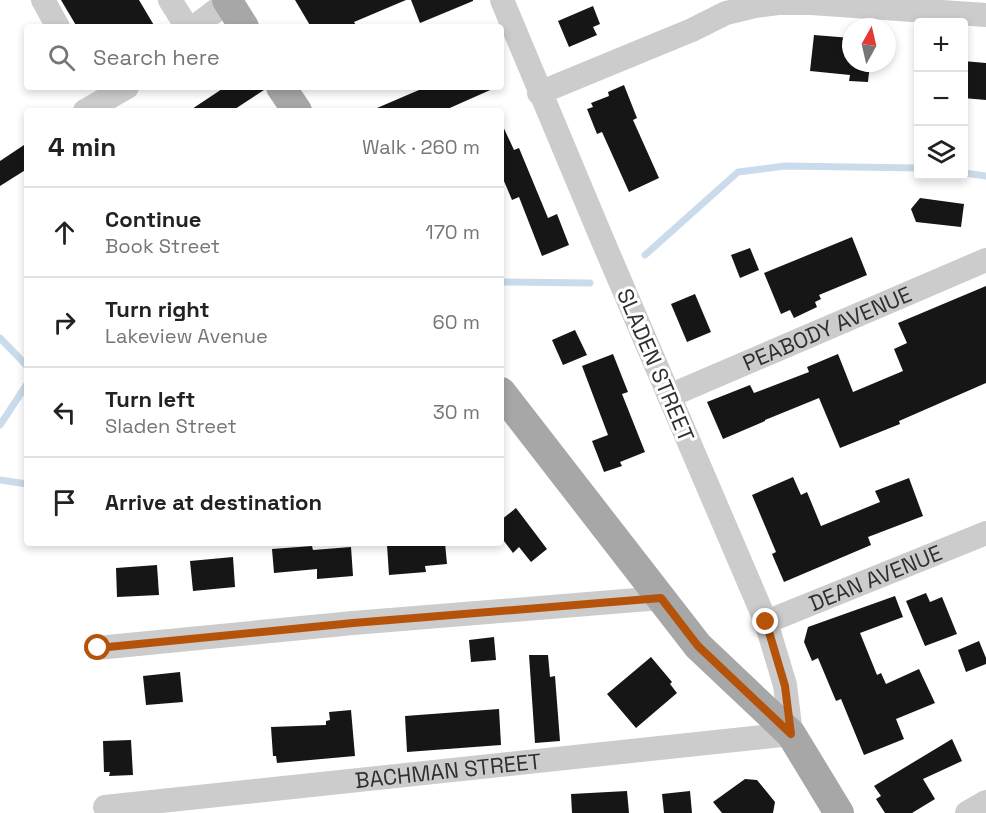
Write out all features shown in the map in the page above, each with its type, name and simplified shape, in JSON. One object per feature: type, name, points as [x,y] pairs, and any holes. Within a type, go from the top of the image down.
[{"type":"main road","points":[[228,0],[242,24]]},
{"type":"main road","points":[[504,396],[698,646],[791,734],[839,813]]},
{"type":"street","points":[[43,0],[56,24]]},
{"type":"street","points":[[170,0],[185,24]]},
{"type":"street","points":[[199,24],[228,0]]},
{"type":"street","name":"SLADEN STREET","points":[[502,0],[766,622],[785,686],[791,734]]},
{"type":"street","points":[[540,93],[711,10],[726,13],[778,3],[811,3],[986,15]]},
{"type":"street","points":[[92,100],[120,90]]},
{"type":"street","name":"PEABODY AVENUE","points":[[669,396],[986,260]]},
{"type":"street","name":"DEAN AVENUE","points":[[766,622],[986,533]]},
{"type":"street","points":[[98,648],[353,623],[661,598]]},
{"type":"street","name":"BACHMAN STREET","points":[[105,807],[791,734]]},
{"type":"street","points":[[967,813],[986,802]]},
{"type":"building","points":[[61,0],[139,0],[153,24],[75,24]]},
{"type":"building","points":[[295,0],[406,0],[354,22],[355,24],[309,24]]},
{"type":"building","points":[[411,0],[473,0],[473,1],[420,23]]},
{"type":"building","points":[[593,6],[600,24],[593,27],[597,35],[569,47],[558,21]]},
{"type":"building","points":[[814,35],[842,37],[842,72],[869,72],[868,82],[849,81],[850,75],[810,71]]},
{"type":"building","points":[[968,61],[986,63],[986,100],[968,98]]},
{"type":"building","points":[[624,85],[637,118],[633,120],[659,178],[629,192],[602,132],[597,134],[587,109],[593,107],[591,103],[609,96],[608,92]]},
{"type":"building","points":[[220,90],[264,90],[237,108],[194,108]]},
{"type":"building","points":[[419,90],[490,90],[450,108],[377,108]]},
{"type":"building","points":[[504,128],[514,150],[519,148],[548,218],[557,214],[569,245],[542,256],[519,197],[512,200],[504,181]]},
{"type":"building","points":[[24,145],[24,171],[0,186],[0,161]]},
{"type":"building","points":[[920,198],[964,204],[961,227],[916,222],[911,209]]},
{"type":"building","points":[[852,237],[867,275],[819,295],[821,299],[815,302],[817,307],[794,318],[790,310],[781,314],[764,273]]},
{"type":"building","points":[[750,248],[759,270],[740,278],[731,255]]},
{"type":"building","points":[[986,286],[986,383],[899,421],[900,424],[840,448],[819,398],[723,439],[707,402],[750,385],[754,393],[809,372],[807,367],[838,354],[853,392],[903,371],[894,349],[907,343],[898,323]]},
{"type":"building","points":[[695,294],[711,332],[687,342],[671,304]]},
{"type":"building","points":[[575,330],[587,355],[563,365],[552,340]]},
{"type":"building","points":[[613,354],[628,392],[622,394],[645,452],[620,462],[622,466],[604,472],[592,441],[608,435],[582,366]]},
{"type":"building","points":[[793,477],[801,495],[807,492],[821,526],[880,502],[875,491],[909,478],[923,516],[868,537],[871,545],[784,582],[772,554],[776,552],[752,495]]},
{"type":"building","points":[[516,508],[547,549],[531,562],[519,547],[513,553],[504,541],[504,518]]},
{"type":"building","points":[[312,546],[313,550],[351,547],[353,576],[317,579],[317,569],[274,573],[272,549]]},
{"type":"building","points":[[387,546],[445,546],[447,564],[425,566],[426,572],[389,575]]},
{"type":"building","points":[[233,557],[235,587],[193,591],[190,561]]},
{"type":"building","points":[[157,565],[159,595],[117,597],[116,568]]},
{"type":"building","points":[[926,593],[930,602],[942,597],[957,634],[925,646],[906,601]]},
{"type":"building","points":[[895,596],[903,617],[860,633],[877,675],[881,673],[886,684],[919,669],[935,703],[896,719],[904,739],[864,755],[841,699],[836,701],[818,658],[812,661],[804,642],[808,627]]},
{"type":"building","points":[[494,637],[496,660],[471,662],[469,640]]},
{"type":"building","points":[[979,641],[986,664],[966,672],[958,650]]},
{"type":"building","points":[[529,655],[548,655],[550,677],[555,676],[560,741],[535,743]]},
{"type":"building","points":[[651,657],[672,682],[670,684],[677,693],[636,728],[607,694]]},
{"type":"building","points":[[180,672],[183,702],[146,705],[143,676]]},
{"type":"building","points":[[499,709],[501,745],[407,752],[405,716]]},
{"type":"building","points":[[351,710],[355,756],[277,763],[276,756],[273,756],[271,727],[326,725],[326,721],[330,720],[329,712]]},
{"type":"building","points":[[952,739],[962,761],[923,779],[935,799],[912,813],[885,813],[876,799],[881,796],[874,786]]},
{"type":"building","points":[[131,740],[133,775],[109,776],[110,772],[104,772],[103,741]]},
{"type":"building","points":[[745,779],[757,780],[775,802],[773,813],[722,813],[713,802]]},
{"type":"building","points":[[627,791],[629,813],[572,813],[571,794]]},
{"type":"building","points":[[690,791],[692,813],[664,813],[662,794]]},
{"type":"waterway","points":[[645,255],[738,172],[785,166],[914,168]]},
{"type":"waterway","points":[[968,174],[986,176]]},
{"type":"waterway","points":[[504,282],[590,283]]},
{"type":"waterway","points":[[0,338],[24,363]]},
{"type":"waterway","points":[[0,425],[24,389]]},
{"type":"waterway","points":[[0,480],[24,484]]},
{"type":"route","points":[[98,648],[353,623],[661,598],[698,646],[791,734],[785,686],[766,622]]}]
